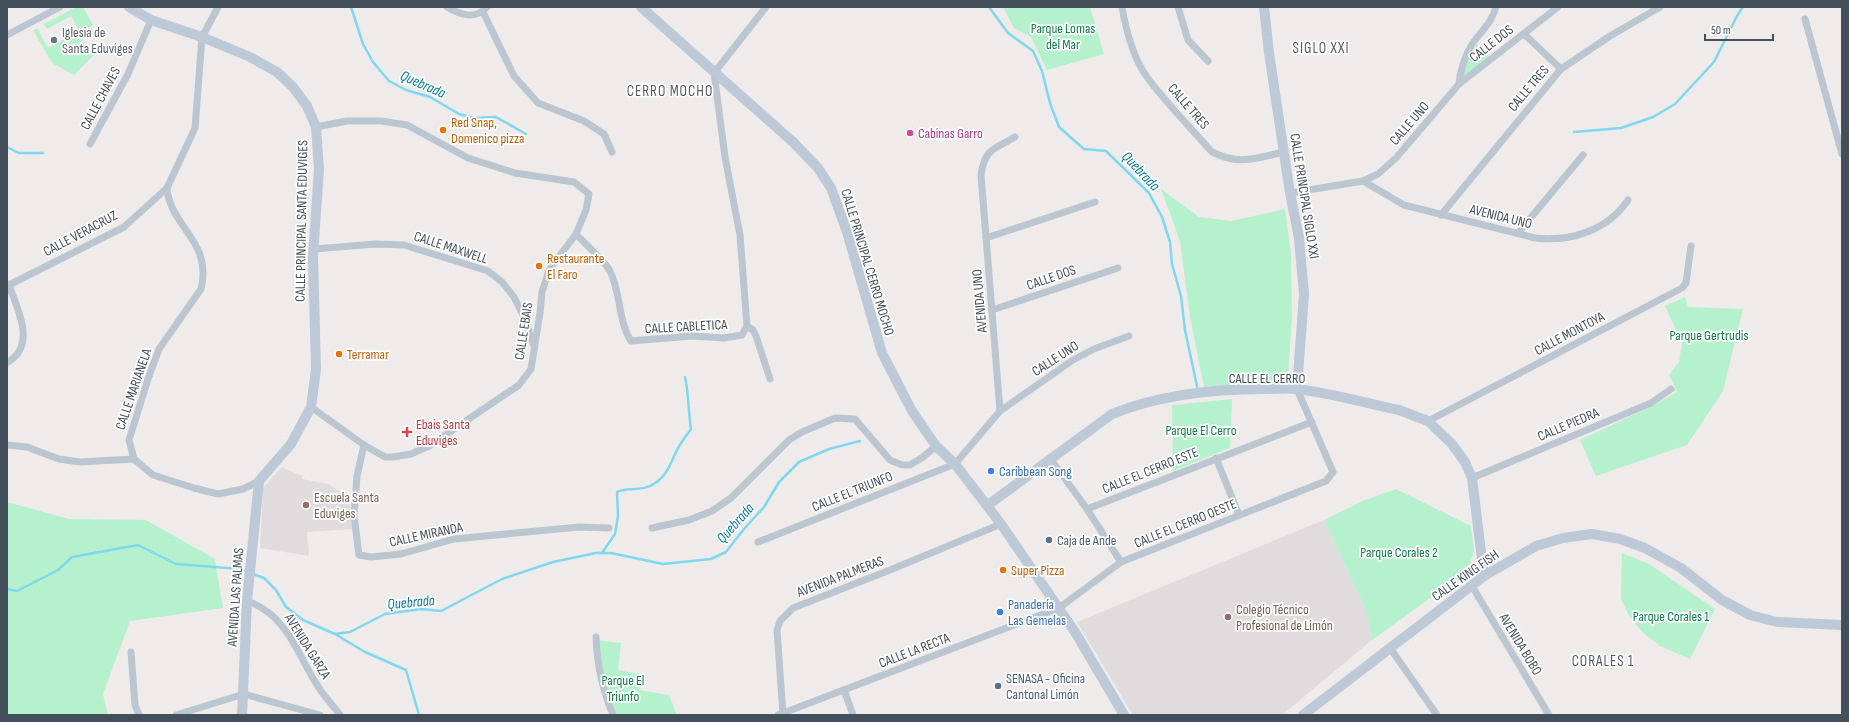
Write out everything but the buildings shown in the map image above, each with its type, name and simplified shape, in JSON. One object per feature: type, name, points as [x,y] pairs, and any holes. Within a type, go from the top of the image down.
[{"type":"street","points":[[7,35],[60,7]]},
{"type":"street","name":"CALLE PRINCIPAL SANTA EDUVIGES","points":[[129,7],[151,20],[202,36],[250,57],[277,72],[293,87],[307,106],[316,127],[319,169],[315,249],[313,256],[316,369],[311,407],[291,444],[259,481]]},
{"type":"street","points":[[202,36],[218,7]]},
{"type":"street","points":[[447,7],[456,12],[472,16],[485,10],[514,76],[538,103],[584,121],[604,134],[612,152]]},
{"type":"street","name":"CALLE PRINCIPAL CERRO MOCHO","points":[[641,7],[793,142],[818,168],[831,188],[847,232],[882,353],[912,411],[936,446],[955,464],[988,505],[1059,608],[1124,715]]},
{"type":"street","points":[[714,73],[766,7]]},
{"type":"street","name":"CALLE TRES","points":[[1122,7],[1125,23],[1136,57],[1146,76],[1212,152],[1225,159],[1241,161],[1284,152]]},
{"type":"street","points":[[1178,7],[1188,40],[1208,61]]},
{"type":"street","name":"CALLE PRINCIPAL SIGLO XXI","points":[[1264,7],[1269,53],[1290,193],[1299,238],[1304,294],[1297,389]]},
{"type":"street","points":[[1459,84],[1460,69],[1471,47],[1490,21],[1496,7]]},
{"type":"street","name":"CALLE DOS","points":[[1459,84],[1558,7]]},
{"type":"street","name":"CALLE TRES","points":[[1441,215],[1561,69],[1610,36],[1660,7]]},
{"type":"street","points":[[1805,19],[1842,154]]},
{"type":"street","name":"CALLE CHAVES","points":[[90,144],[128,74],[151,20]]},
{"type":"street","points":[[1524,34],[1561,69]]},
{"type":"street","name":"CALLE VERACRUZ","points":[[8,285],[124,227],[167,188],[195,128],[202,36]]},
{"type":"street","name":"CALLE CABLETICA","points":[[576,234],[609,270],[619,297],[625,332],[631,341],[692,336],[724,338],[742,335],[747,326],[740,235],[725,157],[714,73]]},
{"type":"street","name":"CALLE UNO","points":[[1290,193],[1363,181],[1378,174],[1396,158],[1459,84]]},
{"type":"street","points":[[316,127],[347,121],[382,121],[407,125],[468,158],[491,166],[515,172],[574,182],[589,194],[586,210],[576,234]]},
{"type":"street","name":"AVENIDA UNO","points":[[1000,411],[981,175],[983,162],[987,153],[1015,136]]},
{"type":"street","points":[[1518,233],[1583,155]]},
{"type":"street","name":"AVENIDA UNO","points":[[1363,181],[1404,205],[1535,238],[1550,240],[1578,236],[1595,229],[1613,218],[1628,200]]},
{"type":"street","name":"CALLE MARIANELA","points":[[134,459],[129,440],[148,378],[159,349],[201,289],[204,278],[204,270],[199,252],[190,235],[172,208],[167,188]]},
{"type":"street","points":[[986,238],[1095,202]]},
{"type":"street","name":"CALLE EBAIS","points":[[311,407],[364,445],[385,457],[411,454],[429,446],[519,386],[531,369],[542,292],[549,270],[576,234]]},
{"type":"street","name":"CALLE MAXWELL","points":[[315,249],[375,244],[404,245],[488,271],[502,282],[514,297],[525,319],[535,348]]},
{"type":"street","name":"CALLE MONTOYA","points":[[1428,421],[1682,288],[1686,283],[1691,246]]},
{"type":"street","name":"CALLE DOS","points":[[992,310],[1118,268]]},
{"type":"street","points":[[7,363],[15,358],[19,352],[23,343],[24,329],[8,285]]},
{"type":"street","points":[[747,326],[753,330],[756,336],[770,379]]},
{"type":"street","name":"CALLE UNO","points":[[1000,411],[1073,360],[1094,349],[1129,336]]},
{"type":"street","name":"CALLE EL CERRO","points":[[988,505],[1050,458],[1112,414],[1132,406],[1170,397],[1208,392],[1248,389],[1297,389],[1399,410],[1428,421],[1452,444],[1465,462],[1472,478],[1484,576]]},
{"type":"street","points":[[1297,389],[1312,422]]},
{"type":"street","name":"CALLE PIEDRA","points":[[1472,478],[1651,403],[1671,389]]},
{"type":"street","points":[[955,464],[1000,411]]},
{"type":"street","points":[[652,528],[689,520],[712,511],[731,498],[789,440],[802,432],[835,418],[855,419],[890,460],[902,465],[910,465],[923,457],[936,446]]},
{"type":"street","name":"CALLE EL CERRO ESTE","points":[[1087,509],[1312,422]]},
{"type":"street","name":"CALLE EL CERRO OESTE","points":[[1059,608],[1121,562],[1326,481],[1330,478],[1333,472],[1312,422]]},
{"type":"street","points":[[7,445],[27,447],[59,459],[80,462],[134,459],[153,475],[218,494],[243,489],[259,481]]},
{"type":"street","name":"CALLE MIRANDA","points":[[364,445],[356,476],[354,515],[359,555],[371,557],[401,554],[454,539],[580,527],[609,528]]},
{"type":"street","points":[[1050,458],[1087,509],[1121,562]]},
{"type":"street","points":[[1216,458],[1239,515]]},
{"type":"street","name":"CALLE EL TRIUNFO","points":[[758,542],[955,464]]},
{"type":"street","name":"AVENIDA LAS PALMAS","points":[[242,715],[247,601],[259,481]]},
{"type":"street","name":"AVENIDA PALMERAS","points":[[781,714],[776,630],[780,621],[793,608],[1001,524]]},
{"type":"street","name":"CALLE KING FISH","points":[[1303,715],[1484,576],[1536,546],[1563,538],[1592,534],[1620,539],[1645,548],[1681,568],[1722,600],[1750,615],[1778,622],[1842,624]]},
{"type":"street","name":"AVENIDA BOBO","points":[[1472,586],[1548,715]]},
{"type":"street","name":"AVENIDA GARZA","points":[[247,601],[266,609],[277,618],[321,691],[340,715]]},
{"type":"street","name":"CALLE LA RECTA","points":[[781,714],[1059,608]]},
{"type":"street","points":[[596,637],[598,672],[602,689],[612,715]]},
{"type":"street","points":[[1390,648],[1437,715]]},
{"type":"street","points":[[131,652],[136,705],[139,715]]},
{"type":"street","points":[[844,690],[853,715]]},
{"type":"street","points":[[176,715],[244,694],[320,715]]},
{"type":"shaded area","name":"Escuela Santa Eduviges","points":[[282,467],[302,476],[302,479],[328,484],[350,498],[352,529],[307,532],[309,556],[260,548],[263,488]]},
{"type":"shaded area","name":"Colegio Técnico Profesional de Limón","points":[[1324,520],[1367,613],[1372,640],[1282,715],[1133,715],[1077,622]]},
{"type":"green space","points":[[76,7],[83,7],[93,25],[79,37],[95,54],[74,75],[52,63],[33,30],[37,28],[48,48],[79,31],[71,16],[47,29],[44,24]]},
{"type":"green space","name":"Parque Lomas del Mar","points":[[1003,7],[1090,7],[1104,54],[1047,70],[1031,37],[1014,28]]},
{"type":"green space","points":[[1477,44],[1490,57],[1464,78],[1463,69]]},
{"type":"green space","points":[[1161,189],[1199,217],[1231,221],[1285,209],[1291,254],[1292,317],[1288,377],[1282,383],[1270,386],[1204,387],[1190,317],[1180,241]]},
{"type":"green space","name":"Parque Gertrudis","points":[[1685,297],[1688,307],[1743,309],[1723,391],[1687,445],[1596,476],[1580,440],[1653,406],[1677,392],[1669,375],[1679,362],[1682,343],[1665,306]]},
{"type":"green space","name":"Parque El Cerro","points":[[1232,399],[1230,448],[1173,471],[1172,405]]},
{"type":"green space","name":"Parque Corales 2","points":[[1396,489],[1471,526],[1474,550],[1468,571],[1372,640],[1367,613],[1324,520],[1365,500]]},
{"type":"green space","points":[[7,502],[69,519],[146,520],[215,559],[223,608],[130,621],[103,694],[108,715],[7,715]]},
{"type":"green space","name":"Parque Corales 1","points":[[1622,553],[1649,564],[1715,609],[1690,659],[1660,646],[1642,632],[1628,614],[1621,599]]},
{"type":"green space","name":"Parque El Triunfo","points":[[597,640],[621,643],[618,670],[644,675],[639,690],[669,695],[677,715],[616,715],[606,687]]},
{"type":"waterway","name":"Quebrada","points":[[351,7],[363,44],[373,62],[389,81],[406,90],[430,97],[459,114],[474,118],[496,117],[526,134]]},
{"type":"waterway","name":"Quebrada","points":[[989,7],[1008,33],[1033,51],[1042,71],[1050,103],[1059,127],[1084,149],[1106,151],[1149,193],[1162,217],[1170,242],[1172,264],[1181,296],[1185,330],[1198,391]]},
{"type":"waterway","points":[[1574,132],[1621,128],[1653,117],[1675,104],[1714,62],[1743,7]]},
{"type":"waterway","name":"Quebrada","points":[[7,147],[19,153],[43,153]]},
{"type":"waterway","name":"Quebrada","points":[[602,553],[615,534],[618,516],[617,492],[638,489],[656,483],[664,475],[679,447],[691,429],[685,377]]},
{"type":"waterway","name":"Quebrada","points":[[335,634],[350,632],[385,614],[421,609],[441,611],[502,579],[553,562],[596,553],[611,553],[663,564],[711,559],[726,552],[764,507],[779,482],[799,462],[829,449],[860,441]]},
{"type":"waterway","points":[[7,589],[17,591],[58,570],[72,557],[138,545],[176,564],[240,569],[248,572]]},
{"type":"waterway","points":[[253,574],[264,578],[276,590],[286,607],[303,620],[335,634],[365,652],[406,670],[419,715]]},
{"type":"place","name":"Iglesia de Santa Eduviges","points":[[54,40]]},
{"type":"place","name":"Red Snap, Domenico pizza","points":[[443,130]]},
{"type":"place","name":"Cabinas Garro","points":[[910,133]]},
{"type":"place","name":"Restaurante El Faro","points":[[539,266]]},
{"type":"place","name":"Terramar","points":[[339,354]]},
{"type":"place","name":"Ebais Santa Eduviges","points":[[407,432]]},
{"type":"place","name":"Caribbean Song","points":[[991,471]]},
{"type":"place","name":"Escuela Santa Eduviges","points":[[306,505]]},
{"type":"place","name":"Caja de Ande","points":[[1049,540]]},
{"type":"place","name":"Super Pizza","points":[[1003,570]]},
{"type":"place","name":"Panadería Las Gemelas","points":[[1000,612]]},
{"type":"place","name":"Colegio Técnico Profesional de Limón","points":[[1228,617]]},
{"type":"place","name":"SENASA - Oficina Cantonal Limón","points":[[998,686]]},
{"type":"district","name":"SIGLO XXI","points":[[1321,48]]},
{"type":"district","name":"CERRO MOCHO","points":[[670,91]]},
{"type":"district","name":"CORALES 1","points":[[1603,661]]}]
